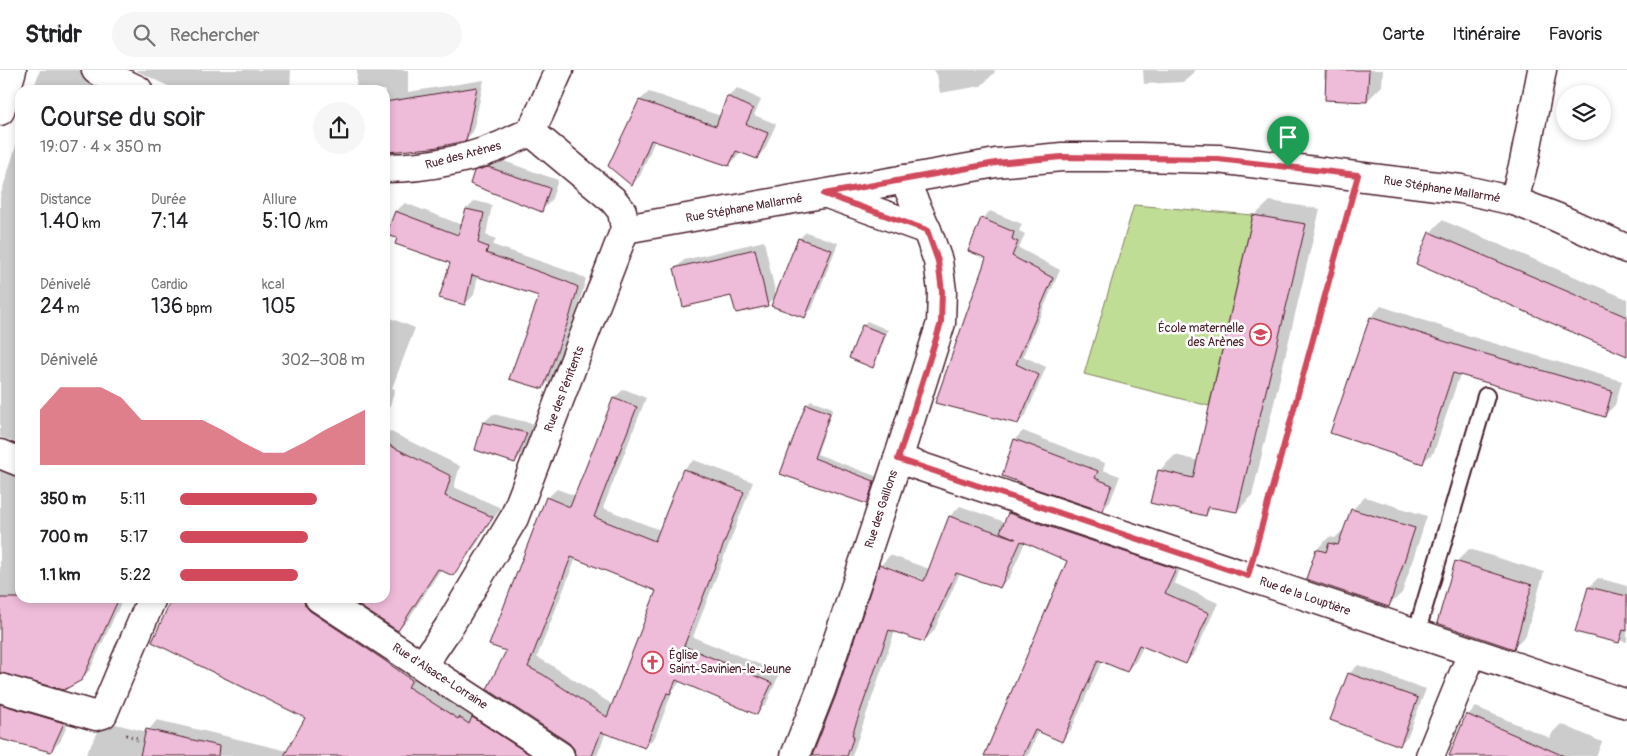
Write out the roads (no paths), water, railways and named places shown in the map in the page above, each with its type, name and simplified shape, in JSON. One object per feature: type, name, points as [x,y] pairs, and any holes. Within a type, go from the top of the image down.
[{"type":"street","points":[[0,111],[12,70]]},
{"type":"street","points":[[96,70],[128,85]]},
{"type":"street","points":[[559,70],[530,131],[613,200],[622,211],[625,229]]},
{"type":"street","points":[[1514,201],[1524,162],[1542,70]]},
{"type":"street","name":"Rue des Arènes","points":[[390,168],[416,166],[475,154],[501,146],[530,131]]},
{"type":"street","name":"Rue Stéphane Mallarmé","points":[[625,229],[996,163],[1062,157],[1218,159],[1461,189],[1514,201],[1556,217],[1627,249]]},
{"type":"street","name":"Rue des Gaillons","points":[[795,756],[821,690],[941,323],[942,291],[939,268],[927,230],[904,179]]},
{"type":"street","points":[[824,194],[927,230]]},
{"type":"street","name":"Rue des Pénitents","points":[[423,665],[448,628],[514,518],[625,229]]},
{"type":"street","points":[[0,454],[15,460]]},
{"type":"street","name":"Rue de la Louptière","points":[[898,459],[1627,704]]},
{"type":"street","points":[[0,688],[96,716],[103,714],[150,603]]},
{"type":"street","name":"Rue d'Alsace-Lorraine","points":[[327,603],[560,756]]},
{"type":"street","points":[[1430,756],[1472,653]]},
{"type":"lane","points":[[1416,634],[1486,396]]},
{"type":"place","name":"École maternelle des Arènes","points":[[1260,335]]},
{"type":"place","name":"Église Saint-Savinien-le-Jeune","points":[[653,662]]}]
